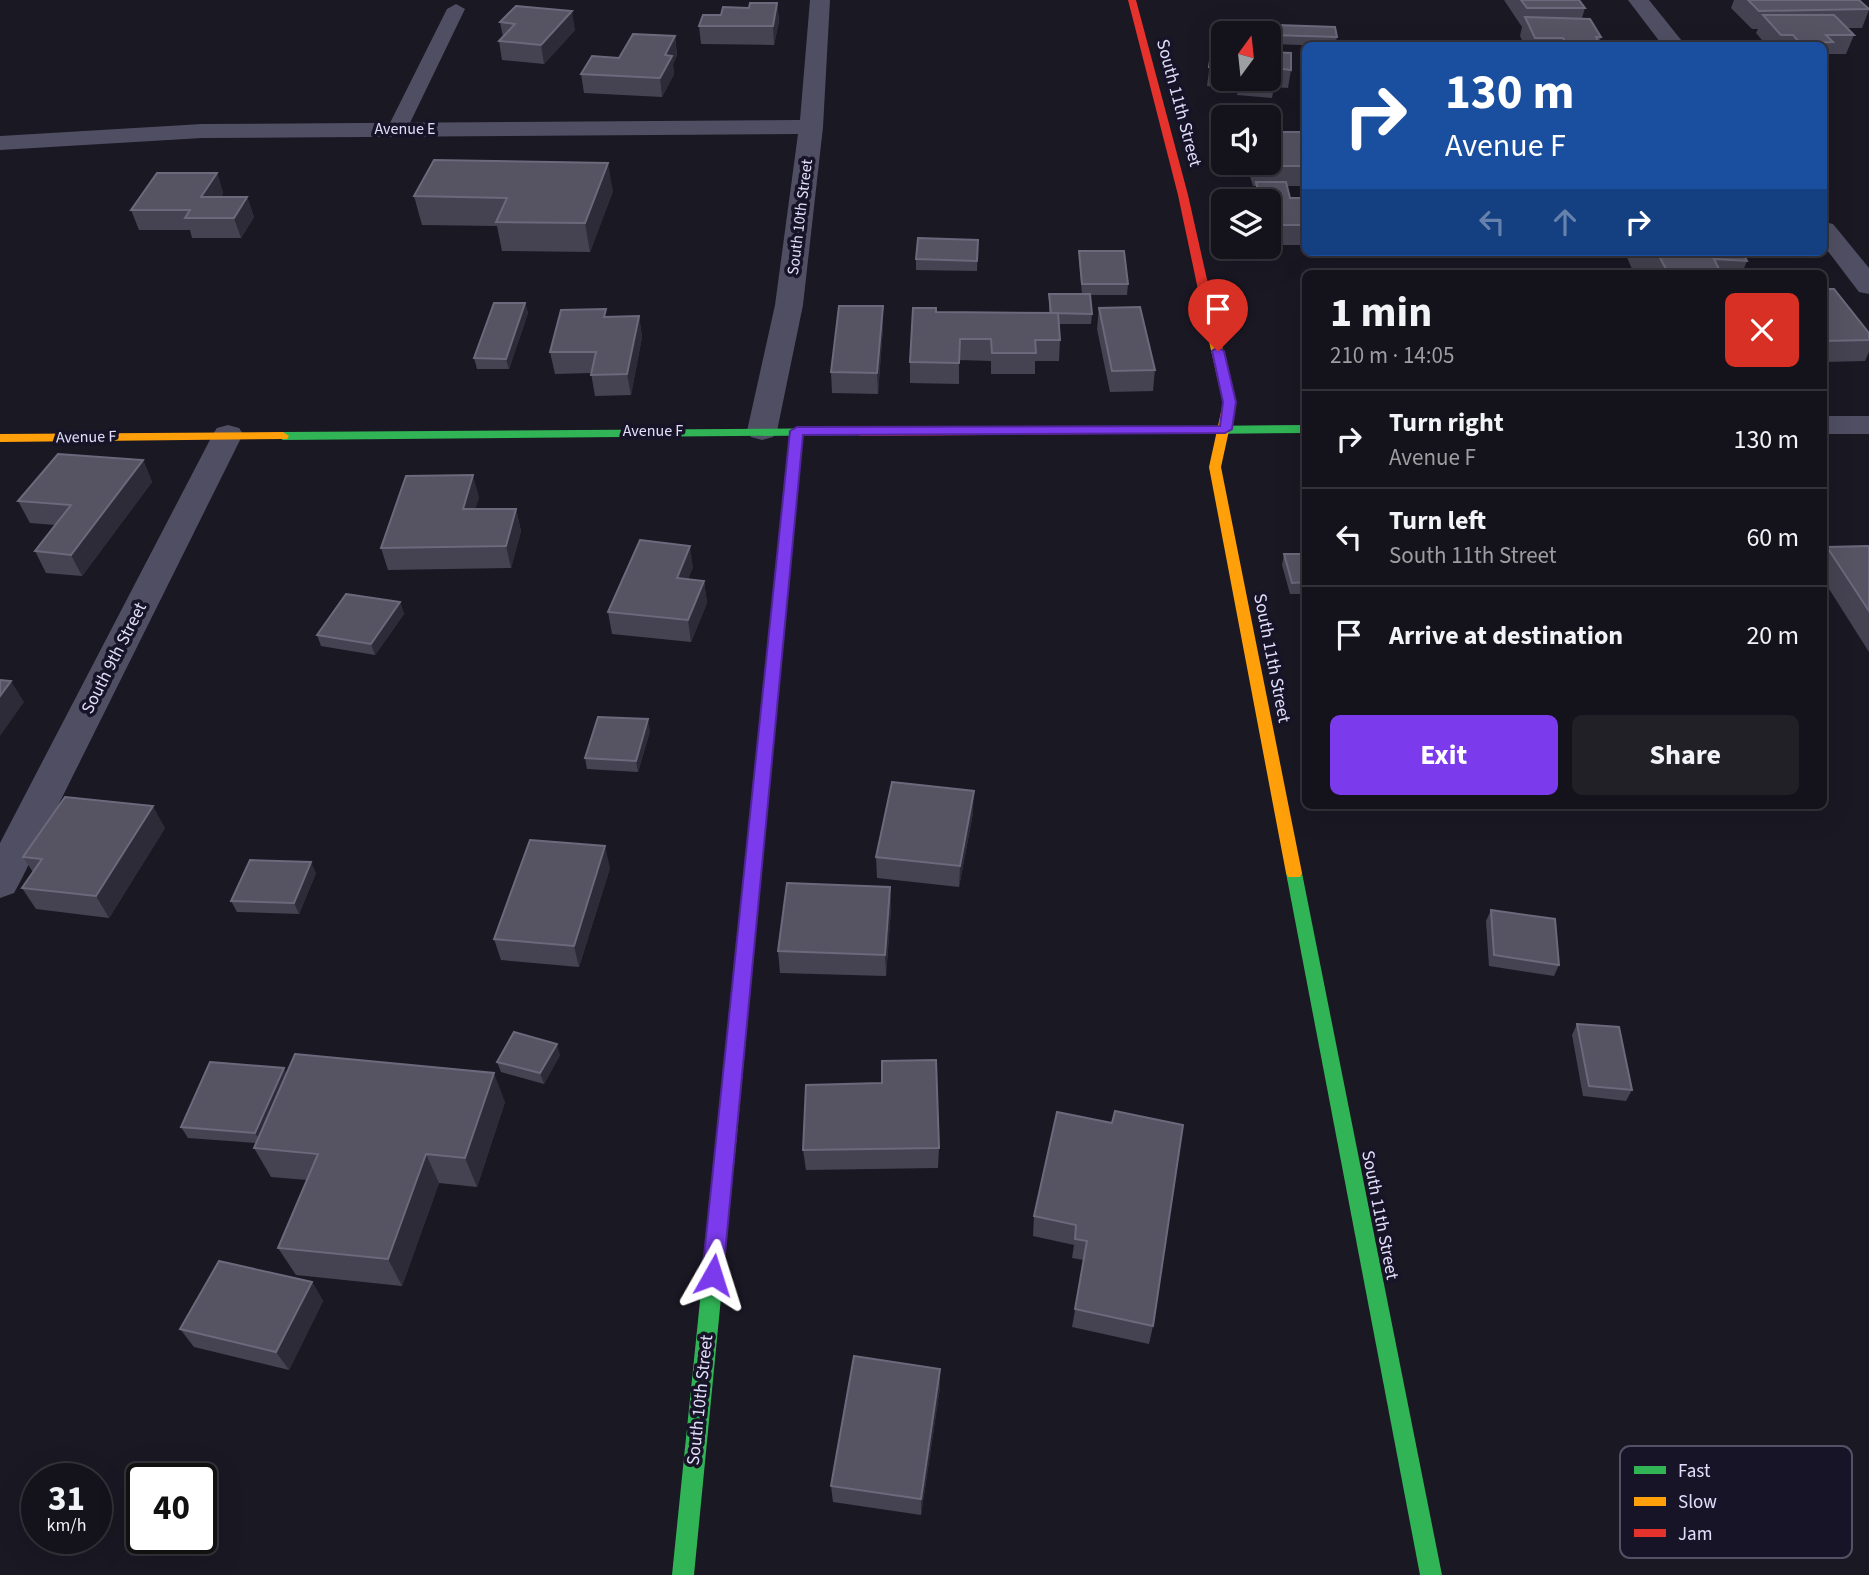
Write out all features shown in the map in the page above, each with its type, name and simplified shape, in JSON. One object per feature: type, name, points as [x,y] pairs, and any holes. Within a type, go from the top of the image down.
[{"type":"street","name":"South 10th Street","points":[[762,431],[789,305],[811,127],[820,0]]},
{"type":"street","name":"South 11th Street","points":[[1132,0],[1183,195],[1227,390],[1229,402],[1225,429],[1215,467],[1431,1575]]},
{"type":"street","points":[[1639,0],[1672,42]]},
{"type":"street","name":"Avenue E","points":[[0,143],[202,131],[811,127]]},
{"type":"street","points":[[1827,234],[1869,286]]},
{"type":"street","points":[[1827,425],[1869,425]]},
{"type":"street","name":"Avenue F","points":[[0,438],[1302,429]]},
{"type":"street","name":"South 10th Street","points":[[683,1575],[797,431]]},
{"type":"street","name":"South 9th Street","points":[[0,882],[228,435]]},
{"type":"lane","points":[[397,129],[456,9]]},
{"type":"building","points":[[1521,0],[1579,0],[1585,8],[1527,8]]},
{"type":"building","points":[[1748,0],[1859,0],[1869,9],[1759,11]]},
{"type":"building","points":[[750,3],[777,3],[773,26],[699,26],[703,15],[721,15],[723,7],[749,8]]},
{"type":"building","points":[[516,6],[572,11],[541,45],[499,41],[515,24],[500,22]]},
{"type":"building","points":[[1763,15],[1834,15],[1854,35],[1826,35],[1833,42],[1827,42],[1799,42],[1793,35],[1781,35]]},
{"type":"building","points":[[1525,17],[1590,19],[1601,37],[1596,37],[1598,42],[1565,42],[1563,38],[1535,38]]},
{"type":"building","points":[[1281,25],[1335,27],[1337,37],[1281,35]]},
{"type":"building","points":[[633,34],[675,36],[665,55],[672,56],[660,78],[581,74],[592,56],[619,58]]},
{"type":"building","points":[[1281,53],[1291,53],[1291,70],[1281,69]]},
{"type":"building","points":[[1281,132],[1302,132],[1302,166],[1281,166]]},
{"type":"building","points":[[434,160],[608,163],[585,223],[496,222],[507,198],[414,196]]},
{"type":"building","points":[[157,173],[217,173],[201,197],[247,197],[234,218],[185,218],[190,210],[131,210]]},
{"type":"building","points":[[1256,182],[1286,182],[1290,198],[1302,198],[1302,225],[1281,225],[1281,189],[1257,189]]},
{"type":"building","points":[[918,238],[978,240],[977,261],[916,259]]},
{"type":"building","points":[[1079,251],[1124,251],[1128,284],[1082,284]]},
{"type":"building","points":[[1659,256],[1744,256],[1747,261],[1714,259],[1720,270],[1666,270]]},
{"type":"building","points":[[1827,289],[1834,289],[1869,333],[1869,340],[1827,341]]},
{"type":"building","points":[[1049,294],[1090,294],[1092,314],[1051,313]]},
{"type":"building","points":[[494,303],[525,303],[506,359],[474,358]]},
{"type":"building","points":[[839,306],[883,306],[877,373],[831,372]]},
{"type":"building","points":[[1140,307],[1155,370],[1112,371],[1099,308]]},
{"type":"building","points":[[913,308],[936,308],[936,312],[1058,313],[1060,340],[1035,340],[1036,353],[992,353],[991,339],[960,339],[959,363],[910,362]]},
{"type":"building","points":[[606,309],[604,317],[639,316],[627,374],[591,375],[596,352],[550,352],[561,310]]},
{"type":"building","points":[[58,454],[143,460],[71,555],[35,551],[71,505],[18,501]]},
{"type":"building","points":[[473,475],[463,509],[516,509],[506,546],[381,548],[406,476]]},
{"type":"building","points":[[640,540],[690,546],[677,578],[704,581],[688,620],[608,612]]},
{"type":"building","points":[[1869,546],[1869,611],[1827,547]]},
{"type":"building","points":[[1284,554],[1302,554],[1302,582],[1292,583]]},
{"type":"building","points":[[346,594],[400,602],[371,644],[317,635]]},
{"type":"building","points":[[0,680],[11,681],[0,696]]},
{"type":"building","points":[[598,717],[648,719],[636,761],[585,758]]},
{"type":"building","points":[[892,782],[974,791],[960,866],[876,857]]},
{"type":"building","points":[[65,797],[153,806],[96,896],[22,888],[42,859],[23,857]]},
{"type":"building","points":[[530,840],[605,846],[574,946],[494,939]]},
{"type":"building","points":[[250,860],[311,862],[294,903],[231,901]]},
{"type":"building","points":[[787,883],[890,887],[885,955],[778,951]]},
{"type":"building","points":[[1491,910],[1555,919],[1559,965],[1494,955]]},
{"type":"building","points":[[1577,1024],[1619,1027],[1632,1090],[1589,1086]]},
{"type":"building","points":[[514,1032],[557,1044],[540,1073],[497,1062]]},
{"type":"building","points":[[295,1054],[494,1073],[465,1158],[426,1154],[388,1259],[278,1248],[318,1154],[254,1148]]},
{"type":"building","points":[[936,1060],[939,1148],[803,1150],[806,1085],[882,1083],[882,1061]]},
{"type":"building","points":[[210,1062],[284,1068],[255,1133],[181,1127]]},
{"type":"building","points":[[1115,1111],[1183,1125],[1153,1326],[1075,1309],[1087,1241],[1075,1239],[1076,1225],[1034,1216],[1057,1112],[1112,1123]]},
{"type":"building","points":[[219,1261],[312,1282],[276,1352],[180,1329]]},
{"type":"building","points":[[854,1356],[940,1369],[921,1499],[831,1486]]},
{"type":"traffic: fast","points":[[1201,430],[1302,429]]},
{"type":"traffic: fast","points":[[283,436],[860,432]]},
{"type":"traffic: fast","points":[[1294,873],[1431,1575]]},
{"type":"traffic: fast","points":[[683,1575],[725,1154]]},
{"type":"traffic: slow","points":[[1214,337],[1229,403],[1215,467],[1294,873]]},
{"type":"traffic: slow","points":[[0,438],[283,436]]},
{"type":"traffic: slow","points":[[725,1154],[785,549]]},
{"type":"traffic: jam","points":[[1132,0],[1183,195],[1214,337]]},
{"type":"traffic: jam","points":[[860,432],[1201,430]]},
{"type":"traffic: jam","points":[[785,549],[797,431]]},
{"type":"route","points":[[713,1275],[797,431],[1225,429],[1229,402],[1218,351]]}]
